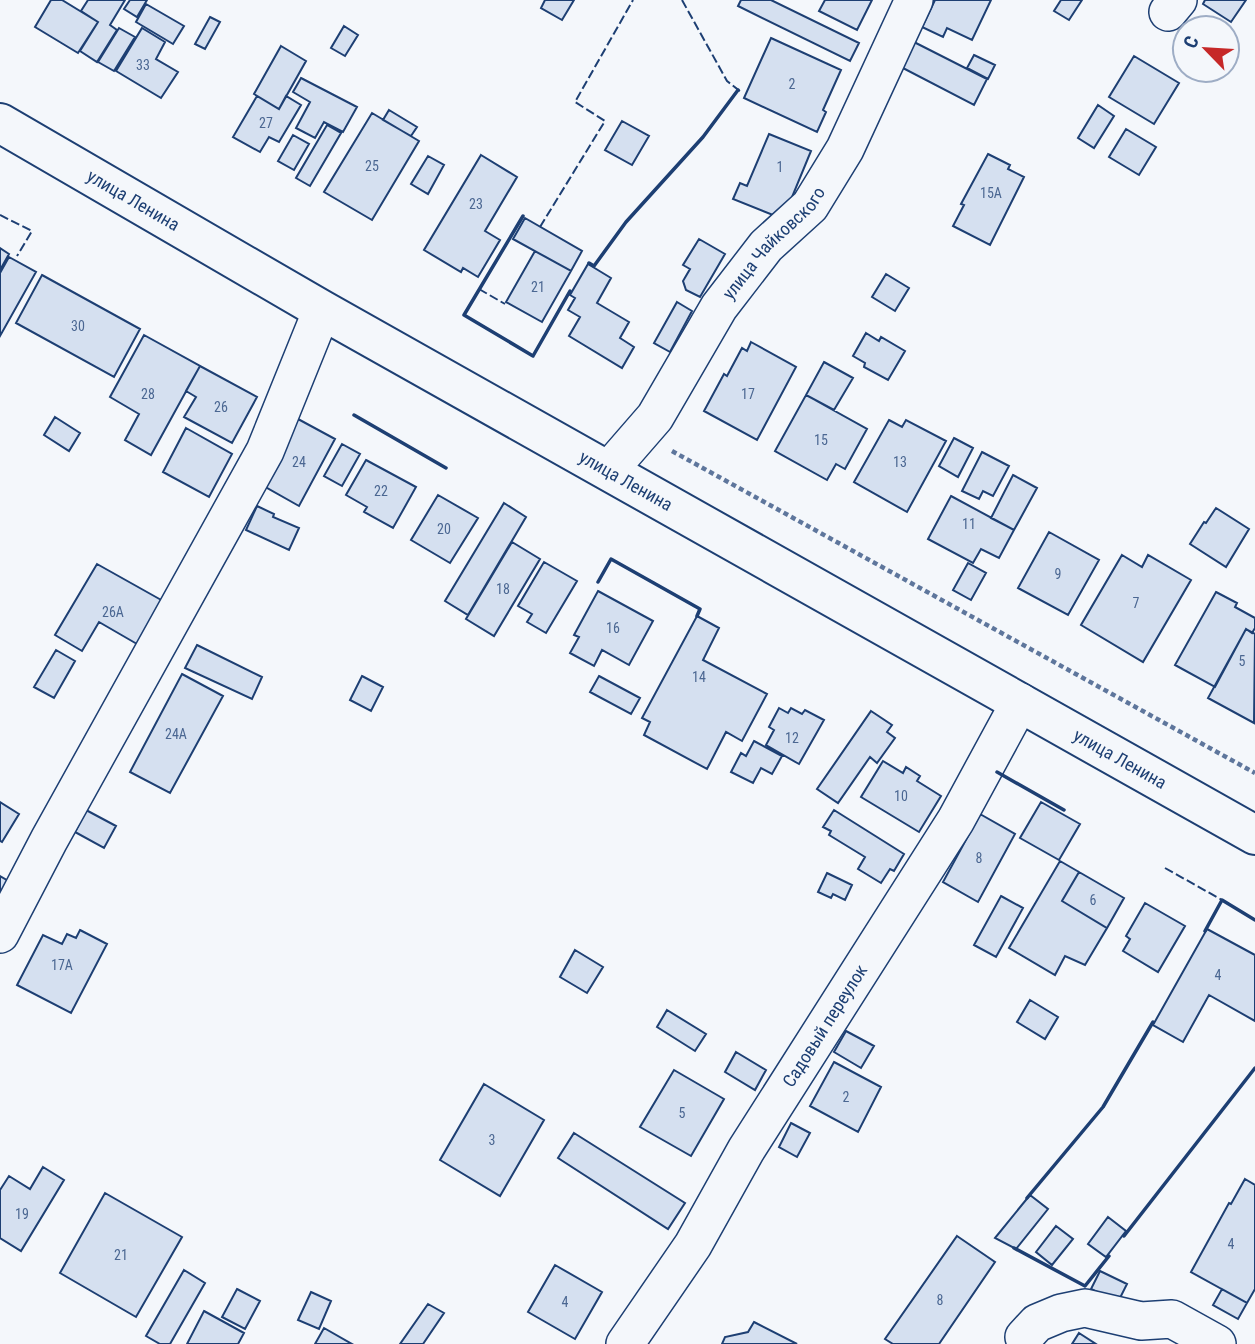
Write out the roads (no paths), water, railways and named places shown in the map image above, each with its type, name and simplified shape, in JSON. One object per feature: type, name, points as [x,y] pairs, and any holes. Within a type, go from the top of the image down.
[{"type":"main road","name":"улица Ленина","points":[[0,123],[322,310],[1255,835]]},
{"type":"street","name":"улица Чайковского","points":[[609,470],[655,417],[719,307],[766,246],[810,205],[845,149],[914,0]]},
{"type":"street","points":[[0,934],[265,451],[322,310]]},
{"type":"street","name":"Садовый переулок","points":[[625,1344],[693,1245],[746,1150],[956,820],[1020,702]]},
{"type":"street","points":[[1024,1336],[1037,1323],[1061,1313],[1085,1308],[1141,1321],[1172,1319],[1217,1344]]}]
